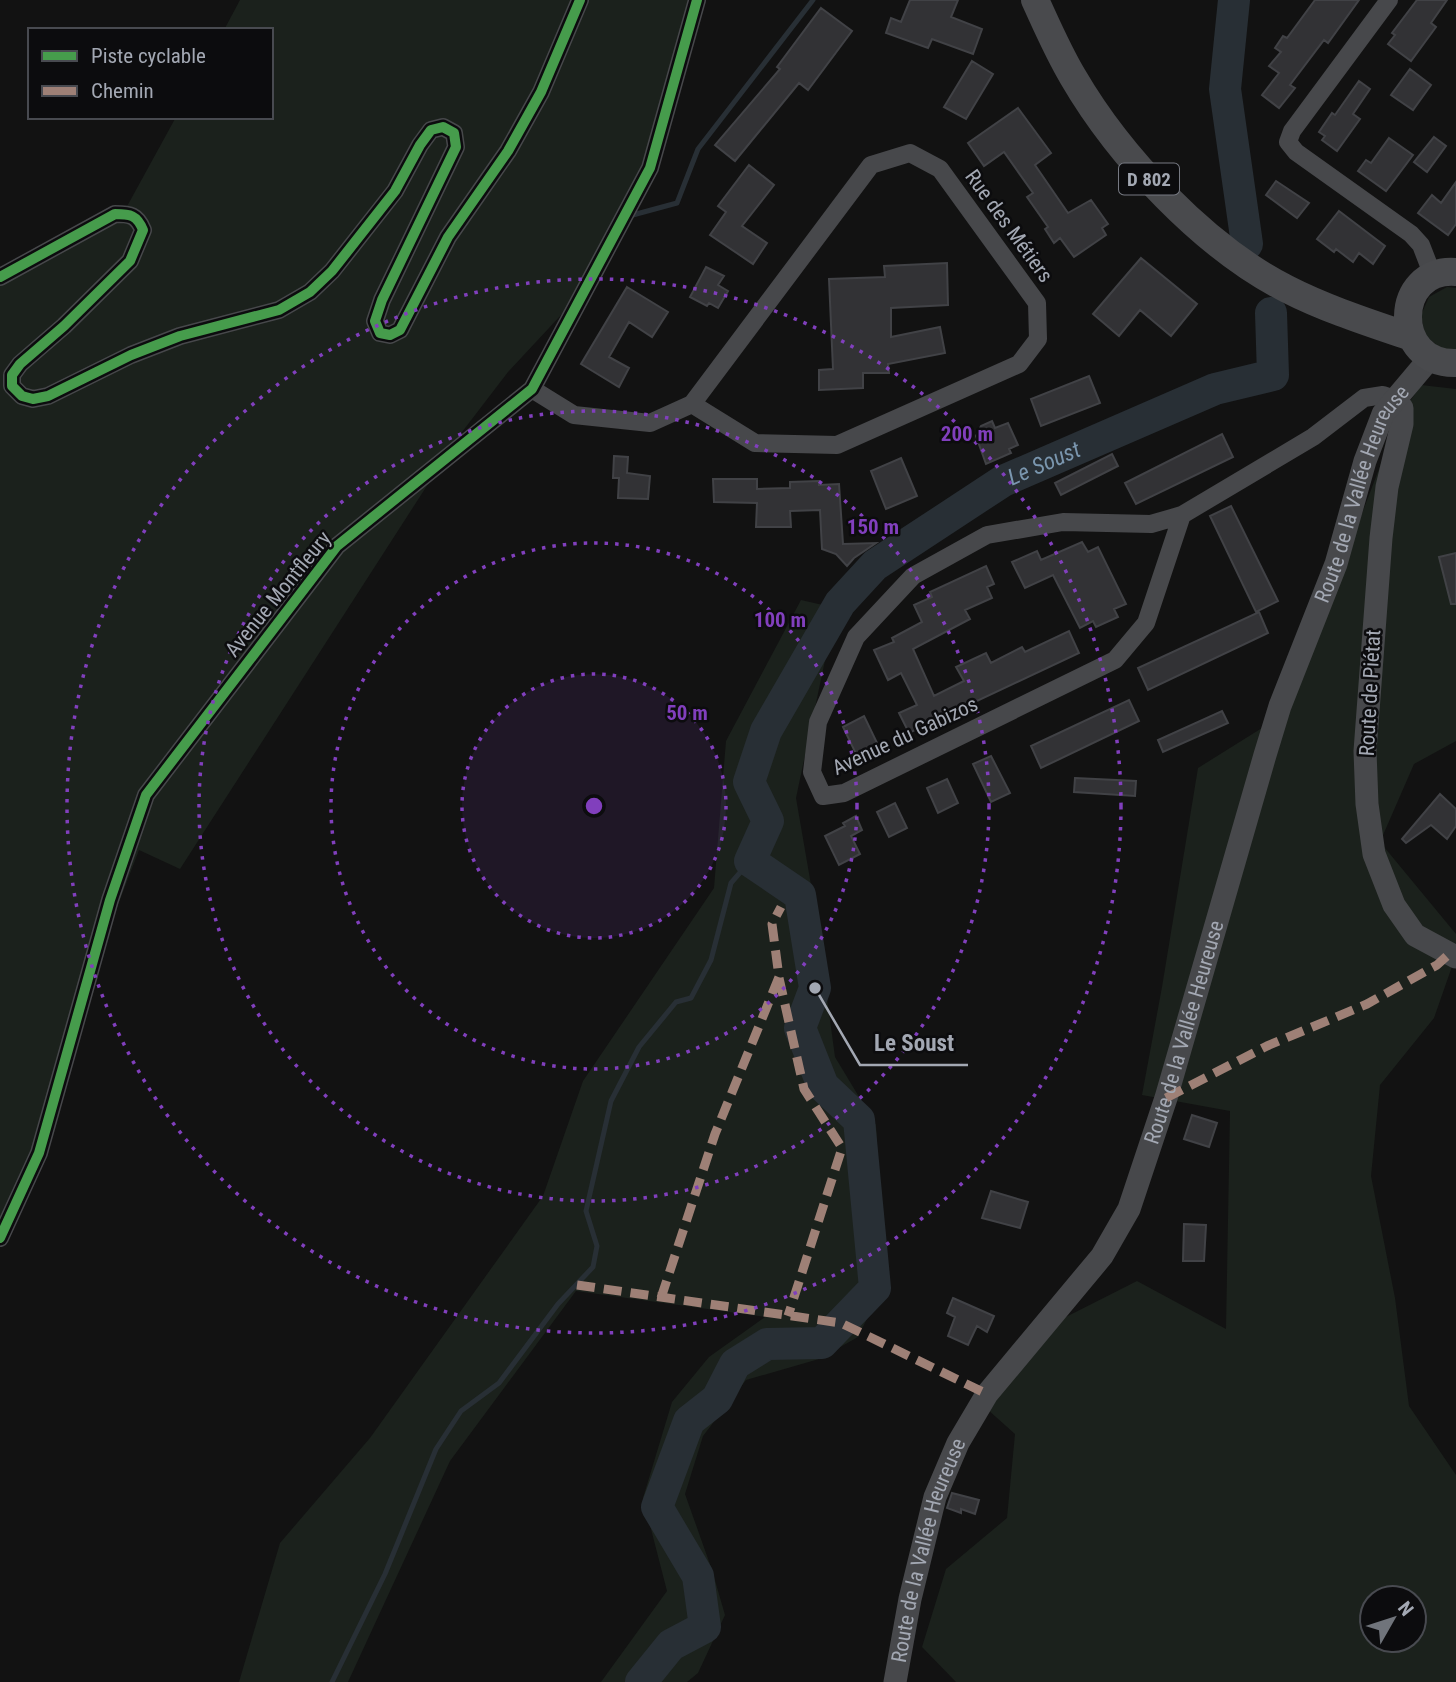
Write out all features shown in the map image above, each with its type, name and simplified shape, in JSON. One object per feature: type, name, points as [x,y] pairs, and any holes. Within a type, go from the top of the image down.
[{"type":"main road","name":"D 802","points":[[1035,0],[1073,78],[1121,145],[1181,211],[1250,268],[1287,290],[1411,337]]},
{"type":"main road","points":[[1444,274],[1416,290],[1410,299],[1407,312],[1411,337],[1418,346],[1444,360]]},
{"type":"main road","name":"D 802","points":[[1321,304],[1380,307],[1410,299]]},
{"type":"street","points":[[0,277],[115,214],[131,214],[140,221],[143,230],[130,261],[64,326],[20,364],[12,375],[12,386],[22,396],[33,400],[48,396],[131,355],[180,336],[279,310],[310,292],[332,271],[395,191],[431,130],[443,127],[454,133],[456,147],[382,300],[375,321],[380,333],[390,335],[400,330],[449,237],[508,151],[534,104],[580,0]]},
{"type":"street","name":"Avenue Montfleury","points":[[0,1238],[39,1153],[110,900],[146,795],[337,546],[533,389],[650,168],[697,0]]},
{"type":"street","points":[[1389,0],[1292,131],[1288,142],[1296,152],[1411,234],[1444,274]]},
{"type":"street","name":"Rue des Métiers","points":[[533,389],[574,415],[650,424],[692,404],[870,165],[910,153],[940,169],[1037,303],[1038,339],[1019,364],[837,444],[755,443],[692,404]]},
{"type":"street","name":"Route de la Vallée Heureuse","points":[[895,1682],[910,1599],[935,1497],[958,1443],[987,1394],[1102,1256],[1129,1209],[1166,1098],[1276,719],[1336,564],[1365,461],[1383,414],[1395,398],[1444,360]]},
{"type":"street","name":"Avenue du Gabizos","points":[[1182,515],[1146,623],[1115,660],[844,793],[823,796],[811,772],[818,722],[856,637],[913,576],[987,535],[1063,522],[1151,524],[1182,515],[1313,437],[1364,398],[1382,395],[1395,398]]},
{"type":"street","name":"Route de Piétat","points":[[1395,398],[1402,408],[1402,424],[1387,487],[1381,538],[1365,751],[1367,804],[1374,854],[1394,905],[1415,935],[1456,957]]},
{"type":"shaded area","points":[[240,0],[690,0],[646,170],[589,285],[508,372],[459,436],[180,869],[139,850],[88,983],[29,1158],[0,1221],[0,279],[125,210],[175,119],[273,119],[273,28],[225,28]]},
{"type":"shaded area","points":[[1447,287],[1456,288],[1456,350],[1440,348],[1425,335],[1421,315],[1429,297]]},
{"type":"shaded area","points":[[1421,385],[1456,389],[1456,741],[1414,764],[1380,842],[1456,934],[1456,955],[1434,1018],[1380,1085],[1371,1176],[1395,1298],[1409,1406],[1456,1475],[1456,1682],[956,1682],[922,1647],[946,1569],[1007,1518],[1015,1434],[987,1409],[1060,1320],[1137,1281],[1226,1329],[1230,1111],[1142,1095],[1198,768],[1286,713],[1398,419]]},
{"type":"shaded area","points":[[801,600],[836,608],[796,798],[815,908],[835,1057],[876,1125],[885,1282],[858,1337],[819,1359],[746,1380],[703,1436],[685,1494],[725,1615],[698,1673],[687,1682],[601,1682],[667,1591],[643,1498],[672,1402],[709,1357],[765,1317],[576,1291],[450,1461],[348,1682],[239,1682],[280,1543],[370,1438],[543,1196],[583,1081],[714,888],[726,741]]},
{"type":"building","points":[[910,0],[958,0],[951,17],[982,29],[973,54],[932,39],[928,48],[886,33],[891,18],[901,22]]},
{"type":"building","points":[[1315,0],[1359,0],[1328,43],[1324,40],[1290,85],[1295,88],[1279,108],[1262,95],[1279,73],[1269,66],[1281,52],[1275,48],[1283,36],[1287,38]]},
{"type":"building","points":[[1417,0],[1447,0],[1431,23],[1436,27],[1411,61],[1388,44],[1395,35],[1392,33]]},
{"type":"building","points":[[821,8],[852,31],[808,90],[799,83],[735,161],[715,145],[780,69],[777,67]]},
{"type":"building","points":[[972,61],[993,74],[966,119],[944,107]]},
{"type":"building","points":[[1410,69],[1431,85],[1413,110],[1391,95]]},
{"type":"building","points":[[1359,81],[1370,89],[1353,114],[1360,119],[1337,151],[1322,140],[1325,136],[1319,132]]},
{"type":"building","points":[[1018,108],[1051,153],[1035,165],[1068,213],[1091,200],[1108,224],[1102,228],[1106,235],[1074,257],[1060,238],[1054,243],[1045,229],[1048,227],[1027,197],[1033,193],[1004,152],[984,166],[968,143]]},
{"type":"building","points":[[1434,137],[1446,146],[1427,172],[1414,162]]},
{"type":"building","points":[[1389,138],[1413,155],[1386,191],[1358,171],[1366,160],[1371,163]]},
{"type":"building","points":[[749,165],[774,185],[742,226],[767,243],[753,264],[710,235],[726,212],[718,206]]},
{"type":"building","points":[[1276,181],[1309,203],[1297,218],[1266,195]]},
{"type":"building","points":[[1456,182],[1456,224],[1448,235],[1418,213],[1432,195],[1441,203]]},
{"type":"building","points":[[1339,211],[1385,246],[1373,264],[1359,253],[1353,262],[1317,239]]},
{"type":"building","points":[[1141,258],[1197,304],[1171,336],[1140,310],[1119,336],[1093,314]]},
{"type":"building","points":[[947,263],[948,305],[891,308],[891,337],[940,327],[945,353],[888,364],[889,373],[863,373],[863,388],[819,390],[819,370],[833,369],[829,279],[885,277],[884,266]]},
{"type":"building","points":[[706,267],[724,276],[718,285],[728,291],[718,308],[709,303],[707,306],[690,297]]},
{"type":"building","points":[[627,287],[668,312],[652,337],[629,322],[609,357],[629,368],[619,387],[581,364]]},
{"type":"building","points":[[1089,376],[1100,403],[1041,426],[1031,399]]},
{"type":"building","points":[[992,421],[995,428],[1008,423],[1018,445],[1009,449],[1011,453],[986,464],[976,436],[981,426]]},
{"type":"building","points":[[1222,434],[1233,457],[1136,504],[1125,483]]},
{"type":"building","points":[[1112,454],[1118,466],[1061,495],[1055,483]]},
{"type":"building","points":[[614,456],[628,457],[627,473],[650,476],[648,499],[618,498],[619,478],[613,478]]},
{"type":"building","points":[[901,458],[917,496],[886,509],[871,471]]},
{"type":"building","points":[[713,479],[757,479],[757,489],[790,488],[790,482],[819,481],[819,485],[839,484],[843,544],[876,543],[847,566],[836,554],[822,549],[820,510],[790,511],[791,527],[756,527],[757,503],[714,502]]},
{"type":"building","points":[[1231,506],[1278,601],[1256,612],[1210,516]]},
{"type":"building","points":[[1082,542],[1088,552],[1098,547],[1126,604],[1114,609],[1118,617],[1096,627],[1093,621],[1080,628],[1053,575],[1025,588],[1012,562],[1037,551],[1041,560]]},
{"type":"building","points":[[1456,553],[1456,604],[1451,604],[1439,557]]},
{"type":"building","points":[[986,566],[994,584],[987,587],[992,598],[965,610],[970,619],[913,649],[934,696],[964,681],[956,667],[986,653],[991,663],[1022,647],[1025,652],[1069,631],[1079,653],[909,733],[899,713],[917,705],[901,673],[888,680],[874,650],[894,642],[892,638],[922,622],[914,605],[932,597],[930,592]]},
{"type":"building","points":[[1259,612],[1268,633],[1148,690],[1138,668]]},
{"type":"building","points":[[1129,700],[1139,721],[1041,768],[1031,746]]},
{"type":"building","points":[[1222,711],[1228,723],[1163,752],[1158,740]]},
{"type":"building","points":[[864,716],[879,747],[858,758],[843,727]]},
{"type":"building","points":[[991,756],[1010,793],[991,802],[973,764]]},
{"type":"building","points":[[1075,778],[1136,781],[1135,796],[1074,792]]},
{"type":"building","points":[[947,779],[958,803],[938,813],[927,788]]},
{"type":"building","points":[[1440,794],[1456,809],[1456,826],[1447,839],[1431,825],[1406,843],[1402,839]]},
{"type":"building","points":[[895,803],[907,828],[889,837],[877,812]]},
{"type":"building","points":[[856,816],[862,830],[851,836],[860,854],[839,865],[825,836],[845,826],[843,823]]},
{"type":"building","points":[[1192,1115],[1217,1123],[1209,1147],[1184,1139]]},
{"type":"building","points":[[991,1191],[1028,1202],[1020,1228],[982,1218]]},
{"type":"building","points":[[1184,1224],[1206,1225],[1204,1261],[1183,1261]]},
{"type":"building","points":[[953,1298],[994,1316],[987,1332],[977,1326],[968,1345],[948,1336],[955,1317],[947,1313]]},
{"type":"building","points":[[952,1493],[979,1500],[975,1514],[947,1508]]},
{"type":"waterway","points":[[629,216],[677,203],[698,149],[813,0]]},
{"type":"waterway","name":"Le Soust","points":[[1234,0],[1225,89],[1247,244]]},
{"type":"waterway","name":"Le Soust","points":[[641,1682],[671,1645],[705,1627],[698,1576],[657,1507],[689,1421],[717,1399],[735,1364],[767,1344],[822,1343],[875,1288],[859,1120],[823,1086],[800,1028],[815,988],[800,895],[750,861],[768,821],[749,782],[766,731],[840,603],[875,565],[1003,481],[1215,389],[1273,375],[1271,313]]},
{"type":"waterway","points":[[332,1682],[385,1574],[436,1449],[461,1411],[499,1383],[558,1304],[593,1267],[597,1246],[586,1211],[611,1101],[639,1047],[676,1002],[691,998],[711,960],[731,883],[750,861]]},
{"type":"marked path","points":[[661,1298],[715,1134],[779,977],[772,924],[781,907]]},
{"type":"marked path","points":[[1166,1098],[1267,1046],[1367,1004],[1437,965],[1449,954]]},
{"type":"marked path","points":[[779,978],[804,1089],[842,1148],[788,1316]]},
{"type":"marked path","points":[[577,1285],[841,1323],[987,1394]]},
{"type":"cycle path","points":[[0,277],[115,214],[132,216],[143,230],[130,261],[64,326],[20,364],[12,375],[12,386],[22,396],[33,399],[48,396],[131,355],[180,336],[279,310],[310,292],[332,271],[395,191],[431,130],[443,127],[454,133],[456,147],[382,300],[375,321],[380,333],[390,335],[400,330],[448,237],[508,151],[541,92],[580,0]]},
{"type":"cycle path","points":[[0,1238],[39,1153],[110,900],[146,795],[337,546],[532,389],[650,168],[697,0]]},
{"type":"place","name":"Le Soust","points":[[815,988]]}]
